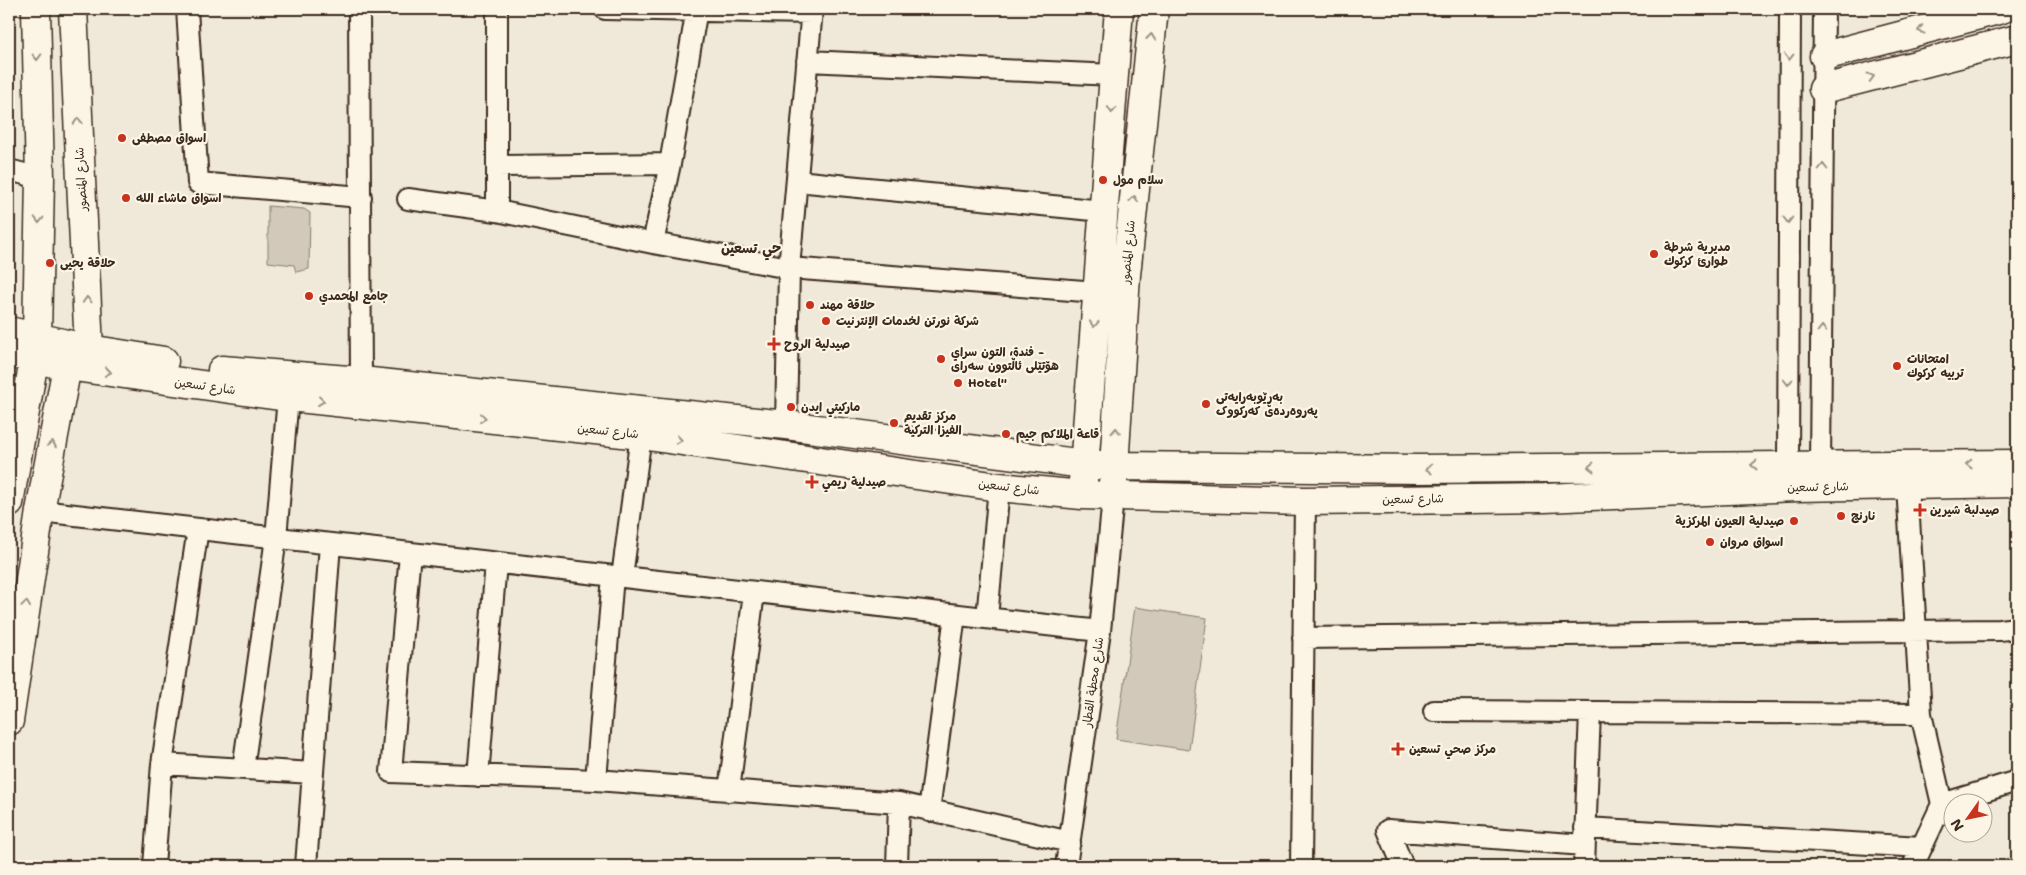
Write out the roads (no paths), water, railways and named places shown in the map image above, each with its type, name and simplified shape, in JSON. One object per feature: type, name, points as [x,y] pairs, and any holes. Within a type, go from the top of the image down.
[{"type":"main road","points":[[9,503],[27,350],[40,178],[36,9]]},
{"type":"main road","name":"شارع المنصور","points":[[73,9],[89,349]]},
{"type":"main road","points":[[1082,495],[1119,9]]},
{"type":"main road","name":"شارع المنصور","points":[[1113,497],[1126,275],[1154,9]]},
{"type":"main road","points":[[1824,56],[2002,9]]},
{"type":"main road","points":[[1823,89],[2017,39]]},
{"type":"main road","name":"شارع تسعين","points":[[9,332],[27,350],[67,366],[288,397],[640,435],[999,486],[1082,495],[1305,501],[1545,498],[1797,487],[2017,483]]},
{"type":"main road","name":"شارع تسعين","points":[[27,350],[89,349],[236,372],[361,381],[786,425],[1084,464],[1114,466],[1419,469],[2017,464]]},
{"type":"main road","points":[[9,721],[40,511],[67,366]]},
{"type":"street","points":[[187,9],[198,183],[361,197]]},
{"type":"street","points":[[360,9],[361,381]]},
{"type":"street","points":[[497,9],[497,211]]},
{"type":"street","points":[[605,9],[812,11],[789,268],[786,425]]},
{"type":"street","points":[[653,243],[670,164],[697,9]]},
{"type":"street","points":[[1788,465],[1790,9]]},
{"type":"street","points":[[1820,465],[1824,9]]},
{"type":"street","points":[[807,61],[1114,75]]},
{"type":"street","points":[[497,166],[670,164]]},
{"type":"street","points":[[9,170],[40,178]]},
{"type":"street","points":[[797,181],[1104,211]]},
{"type":"street","points":[[408,199],[497,211],[653,243],[789,268],[1097,292]]},
{"type":"street","points":[[243,769],[276,538],[288,397]]},
{"type":"street","points":[[596,780],[618,577],[640,435]]},
{"type":"street","points":[[987,618],[999,486]]},
{"type":"street","points":[[1907,486],[1914,629],[1921,714],[1942,804],[1913,866]]},
{"type":"street","name":"شارع محطة القطار","points":[[1066,866],[1100,631],[1113,497]]},
{"type":"street","points":[[1301,866],[1305,501]]},
{"type":"street","points":[[40,511],[1100,631]]},
{"type":"street","points":[[154,866],[162,764],[198,529]]},
{"type":"street","points":[[306,866],[330,544]]},
{"type":"street","points":[[410,553],[391,772],[596,780],[899,803],[1070,842]]},
{"type":"street","points":[[478,776],[496,563]]},
{"type":"street","points":[[729,791],[754,592]]},
{"type":"street","points":[[929,811],[955,615]]},
{"type":"street","points":[[1303,638],[1914,629],[1999,630],[2017,628]]},
{"type":"street","points":[[1434,710],[1921,714]]},
{"type":"street","points":[[1584,866],[1590,712]]},
{"type":"street","points":[[162,764],[312,773]]},
{"type":"street","points":[[1942,804],[2017,781]]},
{"type":"street","points":[[897,866],[899,803]]},
{"type":"street","points":[[1403,866],[1388,830],[1922,846]]},
{"type":"place","name":"اسواق مصطفى","points":[[122,138]]},
{"type":"place","name":"سلام مول","points":[[1103,180]]},
{"type":"place","name":"اسواق ماشاء الله","points":[[126,198]]},
{"type":"place","name":"مديرية شرطة طوارئ كركوك","points":[[1654,254]]},
{"type":"place","name":"حلاقة يحيى","points":[[50,263]]},
{"type":"place","name":"جامع المحمدي","points":[[309,296]]},
{"type":"place","name":"حلاقة مهند","points":[[810,305]]},
{"type":"place","name":"شركة نورتن لخدمات الإنترنيت","points":[[826,321]]},
{"type":"place","name":"صيدلية الروح","points":[[774,344]]},
{"type":"place","name":"فندق التون سراي - هۆتێلی ئاڵتوون سەرای","points":[[941,359]]},
{"type":"place","name":"امتحانات تربيه كركوك","points":[[1897,366]]},
{"type":"place","name":"Hotel\"","points":[[958,383]]},
{"type":"place","name":"بەڕێوبەرایەتی پەروەردەی کەرکووک","points":[[1206,404]]},
{"type":"place","name":"ماركيتي ايدن","points":[[791,407]]},
{"type":"place","name":"مركز تقديم الفيزا التركية","points":[[894,423]]},
{"type":"place","name":"قاعة الملاكم جيم","points":[[1006,434]]},
{"type":"place","name":"صيدلية ريمي","points":[[812,482]]},
{"type":"place","name":"صيدلبة شيرين","points":[[1920,510]]},
{"type":"place","name":"نارنج","points":[[1841,516]]},
{"type":"place","name":"صيدلية العيون المركزية","points":[[1794,521]]},
{"type":"place","name":"اسواق مروان","points":[[1710,542]]},
{"type":"place","name":"مركز صحي تسعين","points":[[1398,749]]},
{"type":"district","name":"حي تسعين","points":[[751,248]]}]
